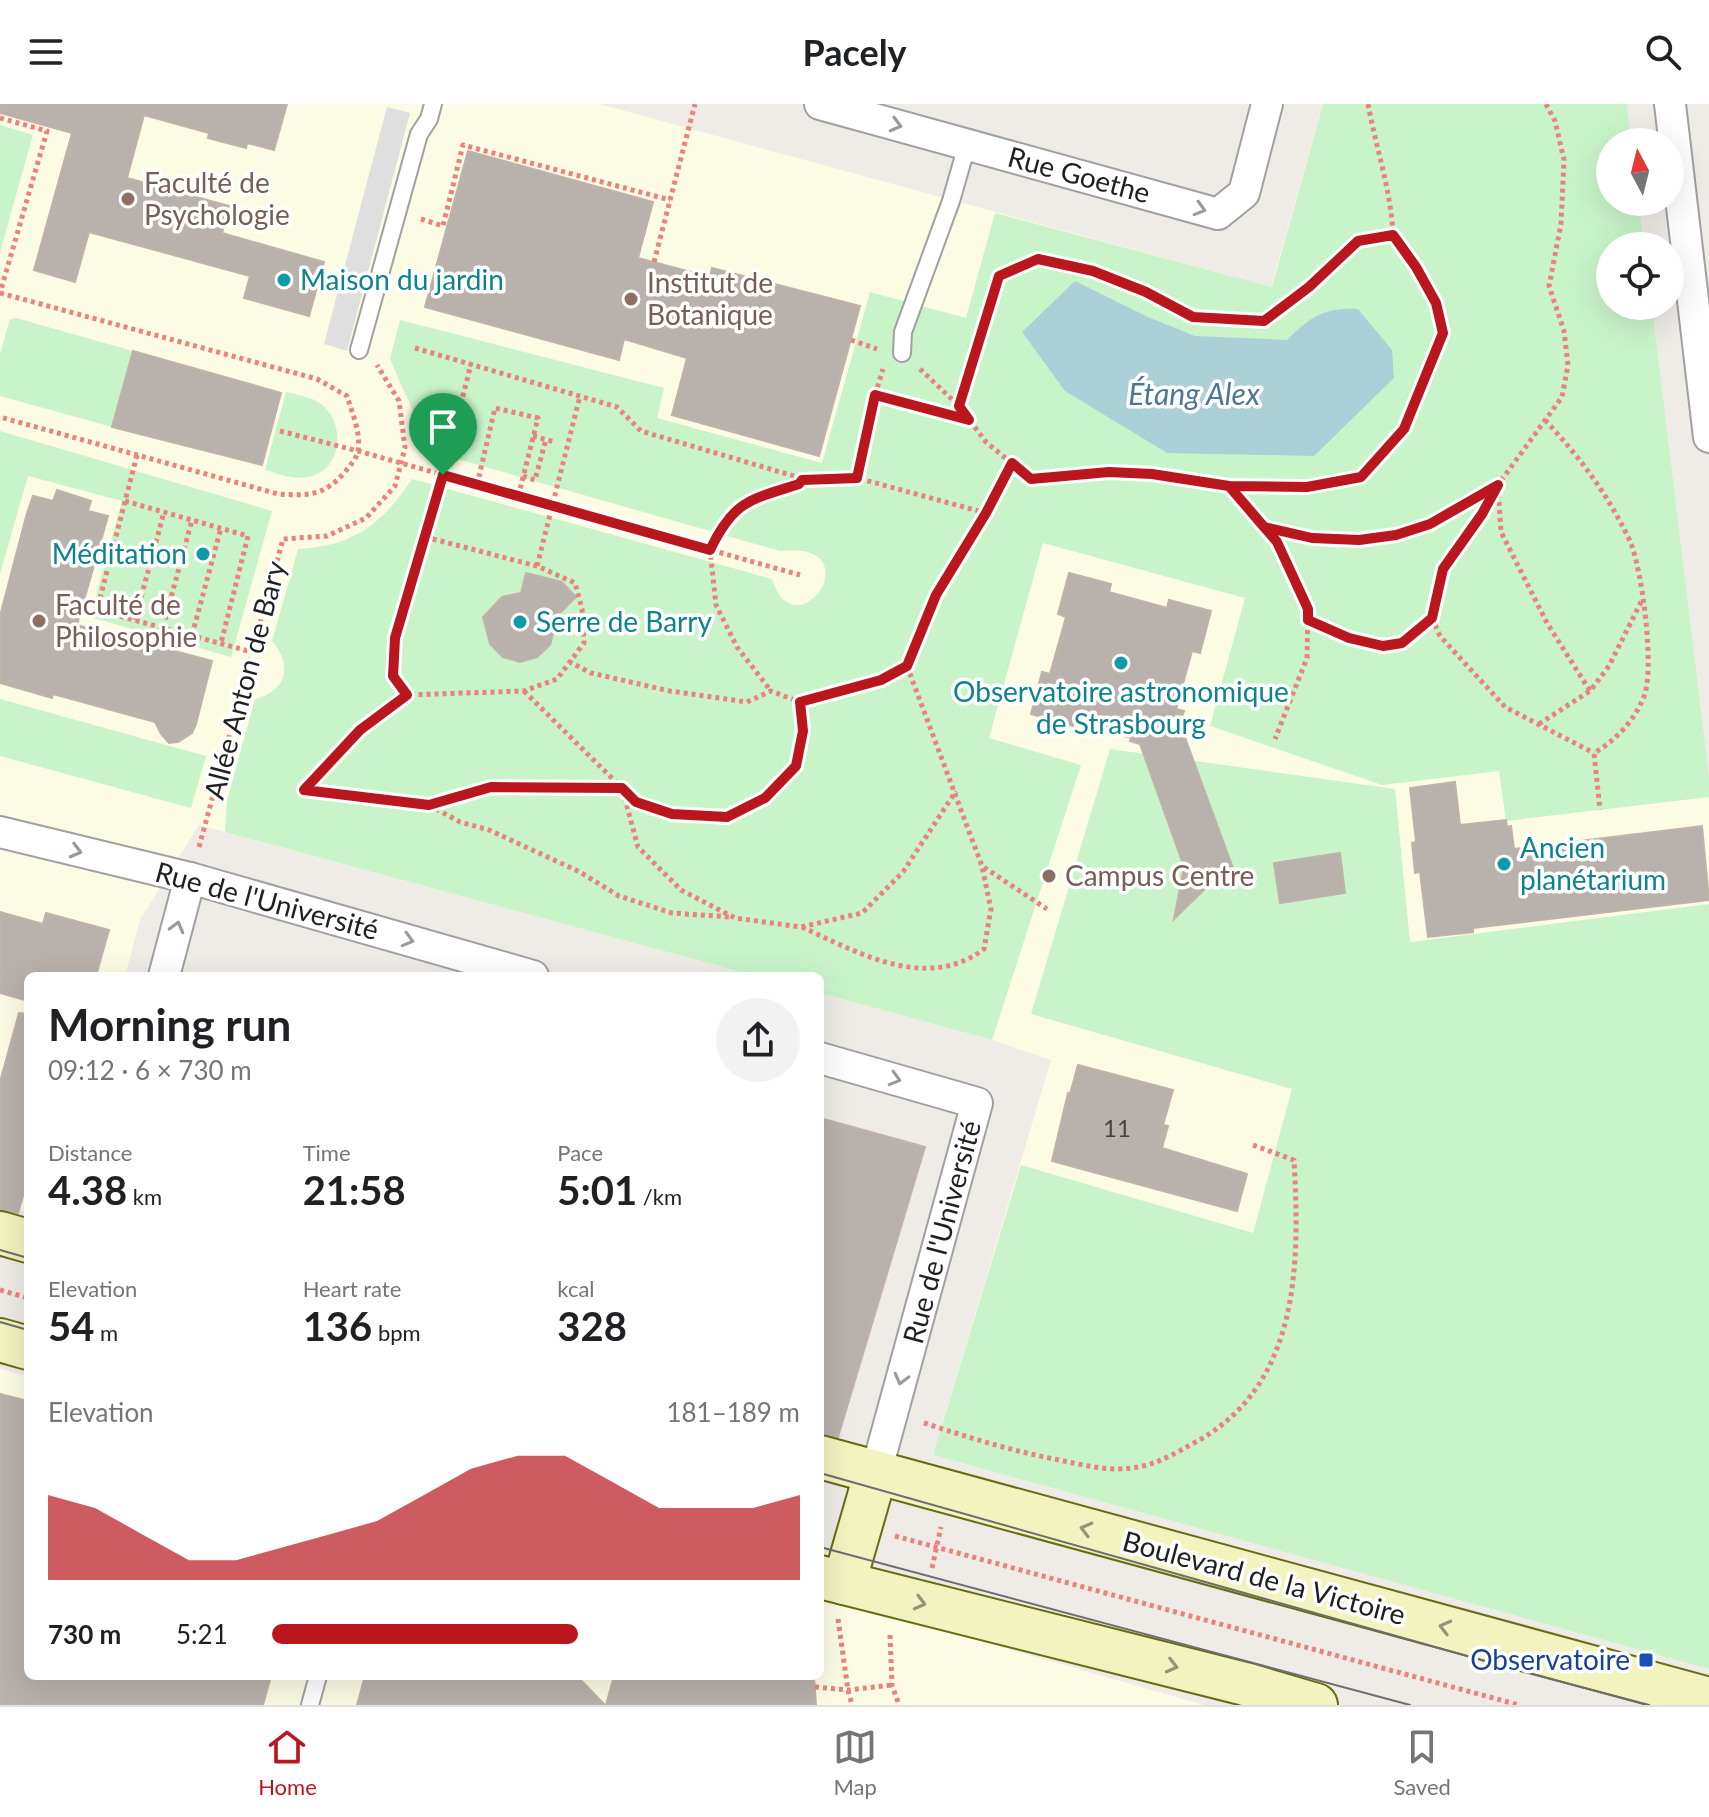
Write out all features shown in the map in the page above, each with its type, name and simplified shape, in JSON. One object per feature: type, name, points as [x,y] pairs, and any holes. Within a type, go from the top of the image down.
[{"type":"street","name":"Rue Goethe","points":[[820,104],[1218,214],[1244,193],[1267,104]]},
{"type":"street","points":[[1670,104],[1709,437]]},
{"type":"street","name":"Rue de l'Université","points":[[0,832],[190,878],[519,972]]},
{"type":"street","points":[[165,972],[190,878]]},
{"type":"street","name":"Rue de l'Université","points":[[824,1059],[977,1103],[876,1472]]},
{"type":"street","points":[[0,1233],[24,1240]]},
{"type":"street","points":[[0,1340],[24,1347]]},
{"type":"street","name":"Boulevard de la Victoire","points":[[824,1458],[1709,1699]]},
{"type":"street","points":[[876,1472],[834,1593],[888,1594],[1252,1695],[1316,1705]]},
{"type":"lane","points":[[359,350],[419,134],[429,119],[433,104]]},
{"type":"lane","points":[[895,353],[951,201],[967,145]]},
{"type":"lane","points":[[310,1705],[317,1680]]},
{"type":"path","points":[[654,262],[695,104]]},
{"type":"path","points":[[851,340],[895,353],[959,406],[986,442],[1031,479],[1109,472],[1152,474],[1229,486],[1307,487],[1361,477],[1404,429],[1443,333],[1436,303],[1393,235],[1391,200],[1375,144],[1368,104]]},
{"type":"path","points":[[1546,104],[1555,121],[1564,160],[1561,224],[1549,286],[1564,331],[1568,365],[1562,397],[1498,485],[1482,514],[1443,569],[1432,618],[1440,636],[1505,707],[1594,753]]},
{"type":"path","points":[[0,118],[47,131],[0,293],[317,379],[347,396],[357,428],[358,451],[354,461],[333,486],[307,496],[278,494],[0,417]]},
{"type":"path","points":[[423,220],[443,226],[463,145],[670,200]]},
{"type":"path","points":[[959,406],[999,276],[1038,259],[1093,271],[1146,292],[1193,317],[1264,321],[1309,287],[1358,241],[1393,235]]},
{"type":"path","points":[[415,348],[617,407],[641,431],[802,480]]},
{"type":"path","name":"Allée Anton de Bary","points":[[190,878],[283,539],[327,536],[366,518],[395,486],[405,448],[399,401],[374,361],[359,350]]},
{"type":"path","points":[[857,478],[875,395],[895,353]]},
{"type":"path","points":[[407,695],[393,676],[395,638],[443,475],[471,364]]},
{"type":"path","points":[[875,395],[969,420]]},
{"type":"path","points":[[537,566],[581,396]]},
{"type":"path","points":[[477,485],[495,408],[538,418],[518,497]]},
{"type":"path","points":[[1545,420],[1581,459],[1630,542],[1639,566],[1648,679],[1644,698],[1625,729],[1594,753]]},
{"type":"path","points":[[280,431],[800,575]]},
{"type":"path","points":[[533,436],[555,442]]},
{"type":"path","points":[[523,476],[535,480],[546,439]]},
{"type":"path","points":[[137,455],[97,610],[252,652]]},
{"type":"path","points":[[986,513],[857,478],[802,480],[799,484],[752,500],[732,512],[710,550],[716,605],[737,647],[771,691],[800,702],[881,680],[907,666],[936,595],[986,513],[1012,463]]},
{"type":"path","points":[[1264,527],[1312,538],[1359,540],[1396,535],[1430,524],[1498,485]]},
{"type":"path","points":[[1498,485],[1501,532],[1547,623],[1590,691]]},
{"type":"path","points":[[1229,486],[1277,542],[1308,609],[1307,658],[1275,739]]},
{"type":"path","points":[[125,501],[248,536],[221,643]]},
{"type":"path","points":[[135,620],[164,512]]},
{"type":"path","points":[[163,627],[192,520]]},
{"type":"path","points":[[192,635],[221,528]]},
{"type":"path","points":[[425,537],[537,566],[575,583],[582,609],[584,643],[557,679],[524,691],[407,695],[360,730],[304,790],[429,805],[460,822],[489,830],[580,872],[619,896],[672,913],[801,927],[855,951],[908,968],[943,969],[968,961],[984,949],[991,909],[982,866],[907,666]]},
{"type":"path","points":[[1538,724],[1590,691],[1609,666],[1642,599]]},
{"type":"path","points":[[1308,620],[1349,638],[1383,646],[1402,643],[1432,618]]},
{"type":"path","points":[[570,662],[591,673],[670,691],[747,702],[771,691]]},
{"type":"path","points":[[524,691],[636,802],[672,814],[727,817],[765,798],[796,766],[803,731],[800,702]]},
{"type":"path","points":[[1594,753],[1600,810]]},
{"type":"path","points":[[429,805],[491,787],[622,788]]},
{"type":"path","points":[[622,788],[638,847],[681,890],[735,918]]},
{"type":"path","points":[[801,927],[862,913],[903,872],[956,791]]},
{"type":"path","points":[[982,866],[1047,909]]},
{"type":"path","points":[[892,1413],[993,1444],[1049,1458],[1115,1469],[1148,1467],[1203,1439],[1228,1419],[1266,1377],[1287,1317],[1293,1286],[1298,1226],[1294,1160],[1250,1144]]},
{"type":"path","points":[[0,1290],[24,1297]]},
{"type":"path","points":[[892,1535],[1519,1705]]},
{"type":"path","points":[[834,1593],[852,1705]]},
{"type":"path","points":[[888,1594],[892,1685],[899,1705]]},
{"type":"path","points":[[815,1687],[848,1690],[892,1685]]},
{"type":"shaded area","name":"Campus Centre","points":[[0,104],[599,104],[1271,287],[1323,104],[1627,104],[1630,128],[1596,128],[1596,216],[1641,216],[1642,232],[1596,232],[1596,320],[1654,320],[1709,776],[1709,1669],[933,1455],[1051,1060],[992,1040],[824,994],[824,972],[741,972],[199,825],[140,920],[126,972],[24,972],[24,1211],[0,1204]]},
{"type":"shaded area","points":[[387,107],[410,113],[347,351],[324,344]]},
{"type":"shaded area","points":[[0,1369],[24,1375],[24,1680],[824,1680],[824,1596],[1204,1705],[0,1705]]},
{"type":"green space","points":[[1323,104],[1627,104],[1630,128],[1596,128],[1596,216],[1641,216],[1642,232],[1596,232],[1596,320],[1654,320],[1709,776],[1709,797],[1506,821],[1499,771],[1382,785],[1210,726],[1245,598],[1043,543],[989,738],[1081,765],[992,1040],[824,994],[824,972],[741,972],[225,832],[227,801],[255,699],[274,690],[283,676],[283,659],[272,641],[298,549],[335,543],[365,530],[378,520],[412,479],[772,579],[783,599],[797,605],[810,601],[821,589],[826,575],[822,561],[808,552],[780,551],[419,448],[417,421],[390,359],[400,320],[664,388],[657,418],[822,463],[870,292],[966,318],[995,213],[1272,287]]},
{"type":"green space","points":[[0,125],[33,135],[0,252]]},
{"type":"green space","points":[[16,318],[133,351],[112,427],[0,396],[0,354],[10,319]]},
{"type":"green space","points":[[286,392],[321,404],[334,423],[337,445],[334,456],[320,473],[302,478],[265,470]]},
{"type":"green space","points":[[0,431],[272,511],[231,657],[90,617],[122,501],[28,476],[0,574]]},
{"type":"green space","points":[[0,699],[206,756],[191,808],[0,756]]},
{"type":"green space","points":[[1110,749],[1395,789],[1410,942],[1709,904],[1709,1669],[933,1455],[1021,1165],[1253,1233],[1292,1089],[1031,1014]]},
{"type":"water","name":"Étang Alex","points":[[1075,281],[1195,336],[1287,340],[1319,315],[1358,309],[1392,350],[1394,378],[1314,456],[1167,453],[1065,391],[1022,332]]},
{"type":"building","name":"Faculté de Psychologie","points":[[0,104],[287,104],[274,150],[247,143],[246,148],[208,138],[209,133],[144,115],[127,178],[229,206],[222,233],[324,262],[309,316],[244,298],[250,276],[89,232],[75,282],[34,270],[72,133],[0,113]]},
{"type":"building","name":"Institut de Botanique","points":[[468,151],[653,202],[638,258],[710,277],[712,268],[860,306],[819,456],[672,415],[687,358],[624,339],[619,360],[425,307]]},
{"type":"building","points":[[133,351],[281,393],[262,465],[112,427]]},
{"type":"building","name":"Faculté de Philosophie","points":[[57,490],[91,501],[88,511],[108,516],[77,625],[212,661],[196,724],[192,733],[178,742],[169,743],[155,722],[0,683],[0,616],[27,513],[33,496],[53,501]]},
{"type":"building","name":"Serre de Barry","points":[[526,573],[562,582],[576,597],[549,624],[555,626],[550,645],[537,657],[520,662],[503,657],[490,644],[483,617],[502,597],[521,593]]},
{"type":"building","name":"Observatoire astronomique de Strasbourg","points":[[1069,573],[1111,584],[1109,592],[1167,608],[1169,600],[1211,611],[1200,653],[1192,651],[1176,709],[1184,711],[1180,724],[1237,879],[1211,883],[1174,919],[1184,867],[1140,744],[1130,741],[1131,738],[1074,722],[1073,726],[1031,714],[1042,672],[1050,674],[1066,617],[1058,614]]},
{"type":"building","name":"Ancien planétarium","points":[[1455,782],[1460,825],[1506,820],[1507,827],[1511,826],[1514,849],[1702,826],[1709,900],[1473,928],[1473,932],[1428,937],[1420,872],[1415,873],[1412,843],[1416,842],[1410,788]]},
{"type":"building","points":[[1340,853],[1345,893],[1280,903],[1274,863]]},
{"type":"building","points":[[0,912],[43,924],[46,913],[109,930],[97,972],[24,972],[24,1000],[0,993]]},
{"type":"building","points":[[19,1013],[24,1014],[24,1193],[18,1213],[0,1210],[0,1082]]},
{"type":"building","points":[[1078,1065],[1173,1090],[1163,1125],[1168,1126],[1162,1148],[1247,1174],[1237,1211],[1052,1161]]},
{"type":"building","points":[[824,1119],[925,1147],[838,1437],[824,1435]]},
{"type":"building","points":[[0,1394],[24,1400],[24,1680],[270,1680],[263,1705],[0,1705]]},
{"type":"building","points":[[364,1680],[581,1680],[605,1705],[357,1705]]},
{"type":"building","points":[[613,1680],[814,1680],[816,1705],[606,1705]]},
{"type":"tram line","points":[[0,1250],[24,1257]]},
{"type":"tram line","points":[[0,1322],[24,1329]]},
{"type":"tram line","points":[[824,1474],[1649,1705]]},
{"type":"tram line","points":[[824,1548],[1410,1705]]},
{"type":"place","name":"Faculté de Psychologie","points":[[128,199]]},
{"type":"place","name":"Maison du jardin","points":[[284,280]]},
{"type":"place","name":"Institut de Botanique","points":[[631,299]]},
{"type":"place","name":"Méditation","points":[[203,554]]},
{"type":"place","name":"Faculté de Philosophie","points":[[39,621]]},
{"type":"place","name":"Serre de Barry","points":[[520,622]]},
{"type":"place","name":"Observatoire astronomique de Strasbourg","points":[[1121,663]]},
{"type":"place","name":"Ancien planétarium","points":[[1504,864]]},
{"type":"place","name":"Campus Centre","points":[[1049,876]]},
{"type":"place","name":"Observatoire","points":[[1646,1660]]},
{"type":"route","points":[[443,475],[395,638],[393,676],[407,695],[360,730],[304,790],[429,805],[491,787],[622,788],[636,802],[672,814],[727,817],[765,798],[796,766],[803,731],[800,702],[881,680],[907,666],[936,595],[986,513],[1012,463],[1031,479],[1109,472],[1152,474],[1229,486],[1264,527],[1277,542],[1308,609],[1308,620],[1349,638],[1383,646],[1402,643],[1432,618],[1443,569],[1482,514],[1498,485],[1430,524],[1396,535],[1359,540],[1312,538],[1264,527],[1229,486],[1307,487],[1361,477],[1404,429],[1443,333],[1436,303],[1393,235],[1358,241],[1309,287],[1264,321],[1193,317],[1146,292],[1093,271],[1038,259],[999,276],[959,406],[969,420],[875,395],[857,478],[802,480],[799,484],[752,500],[732,512],[710,550],[443,475]]}]
